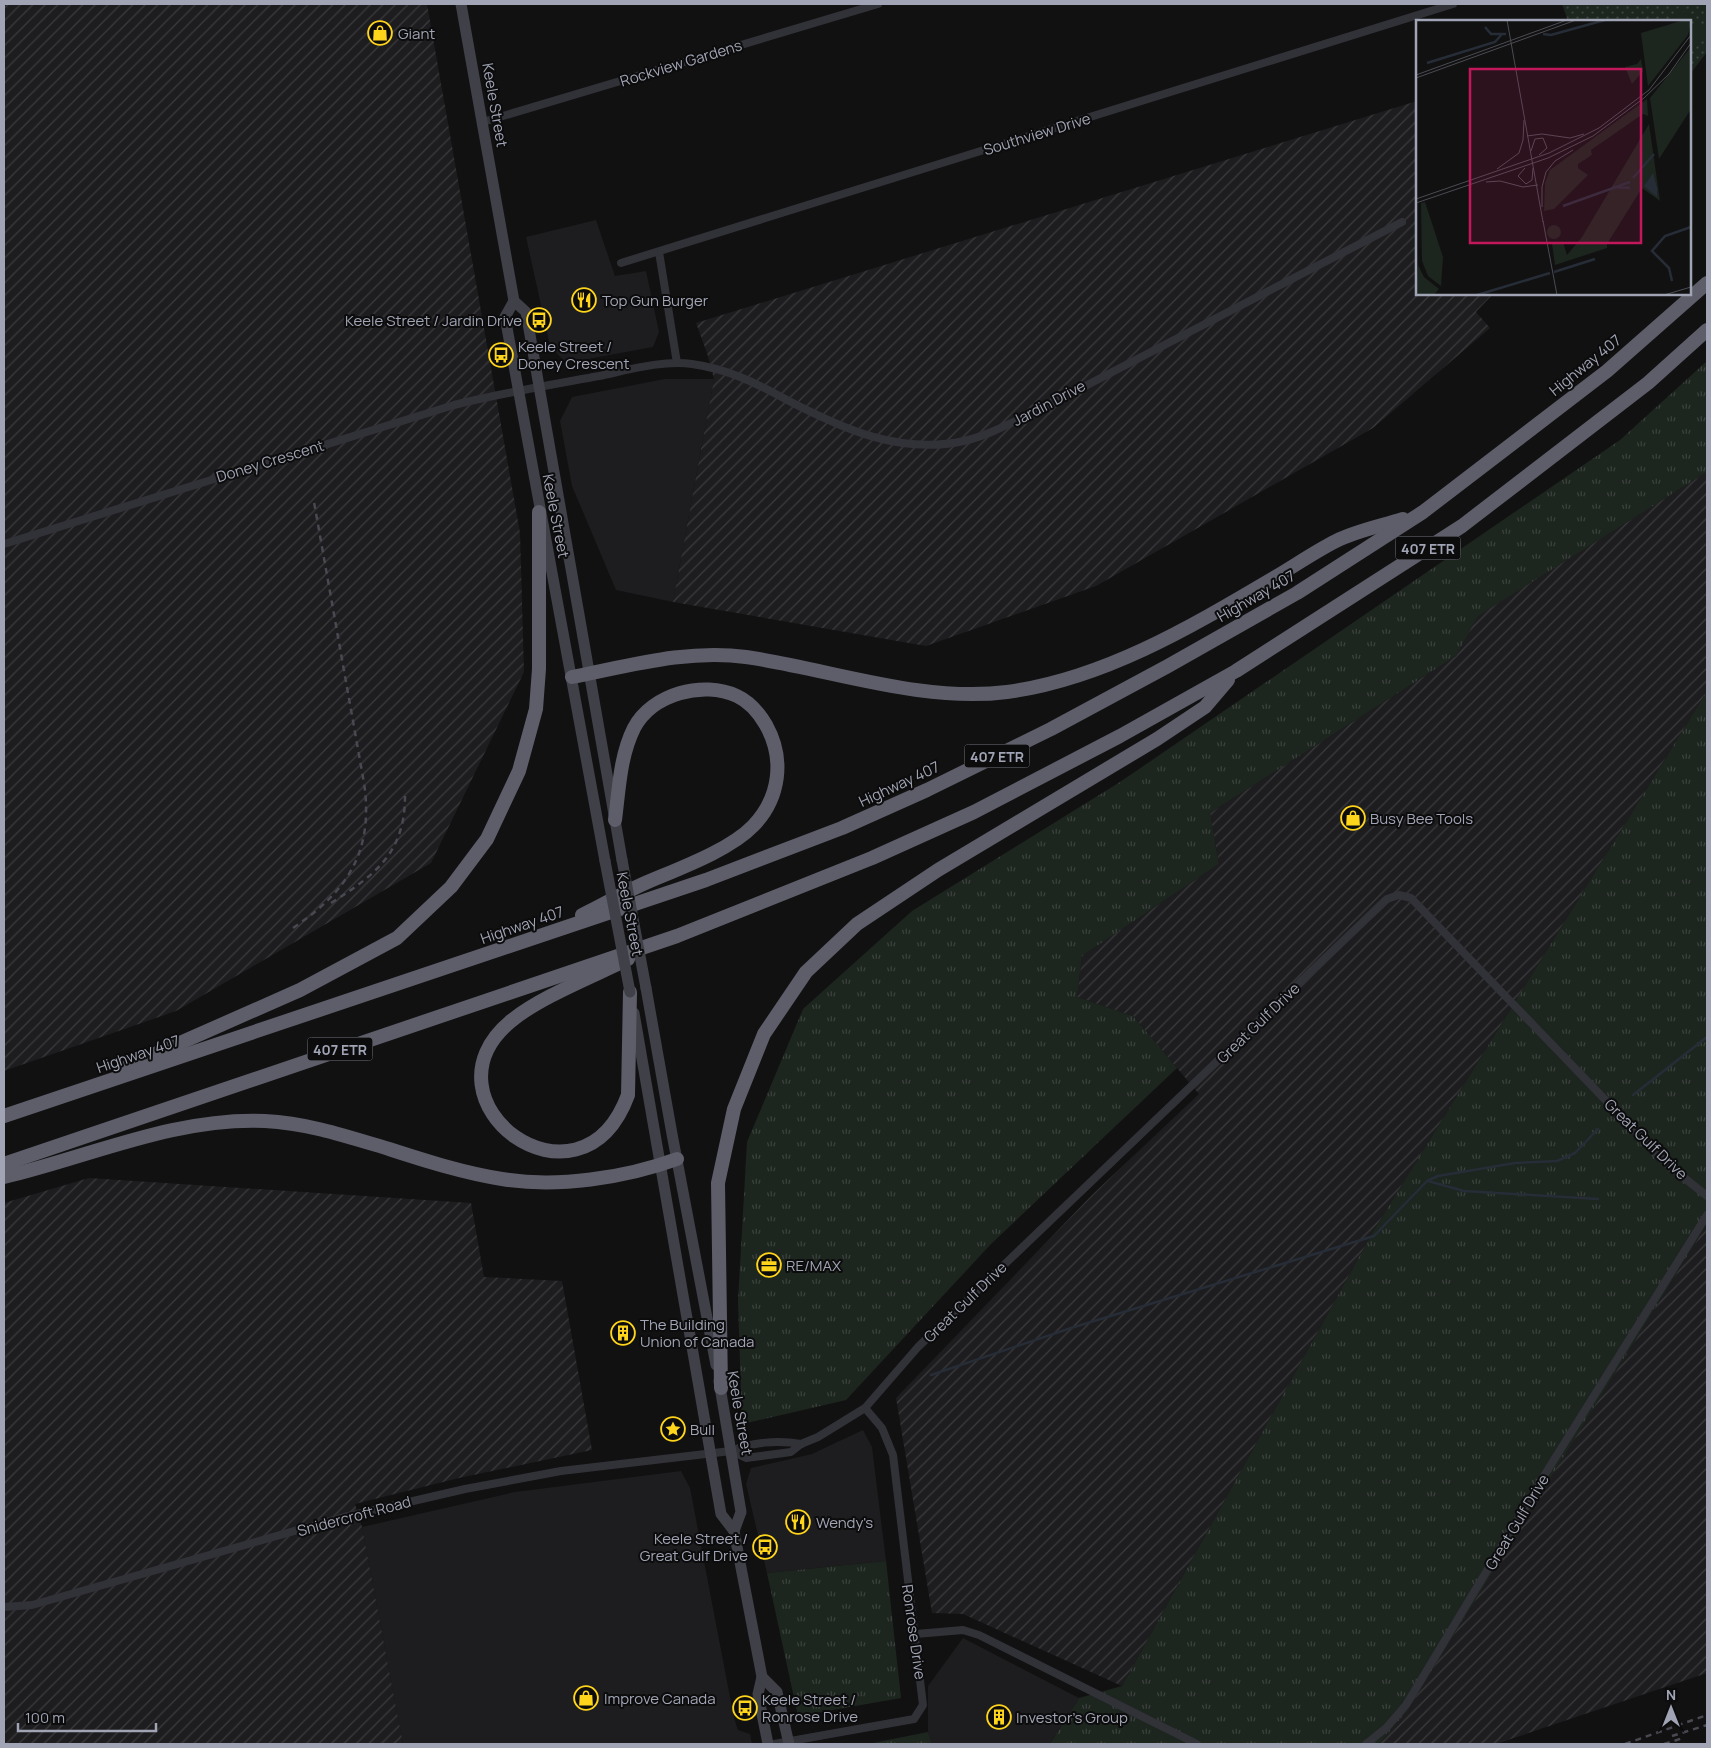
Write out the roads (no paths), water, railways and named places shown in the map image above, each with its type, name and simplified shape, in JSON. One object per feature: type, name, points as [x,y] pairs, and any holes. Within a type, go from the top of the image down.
[{"type":"highway","name":"Highway 407","points":[[4,1116],[747,866],[842,828],[927,790],[1051,729],[1168,666],[1297,592],[1423,512],[1607,371],[1707,283]]},
{"type":"highway","name":"407 ETR","points":[[4,1164],[677,936],[778,897],[925,835],[1052,772],[1236,672],[1462,526],[1648,382],[1707,330]]},
{"type":"highway","points":[[51,1100],[316,981],[397,938],[451,887],[491,830],[519,771],[536,709],[539,668],[539,512]]},
{"type":"highway","points":[[572,677],[686,655],[718,654],[746,657],[910,688],[953,693],[1004,692],[1058,683],[1111,664],[1176,633],[1338,540],[1423,512]]},
{"type":"highway","points":[[721,1388],[718,1183],[734,1109],[764,1034],[806,972],[857,924],[938,870],[1157,739],[1204,707],[1236,672]]},
{"type":"highway","points":[[541,936],[641,885],[703,857],[729,843],[752,827],[765,812],[775,792],[779,767],[773,738],[757,711],[737,696],[706,690],[677,693],[652,706],[635,726],[626,749],[620,774],[615,820]]},
{"type":"highway","points":[[630,992],[628,1095],[623,1110],[607,1131],[576,1150],[548,1151],[522,1141],[497,1122],[488,1107],[483,1093],[482,1063],[494,1038],[510,1021],[528,1009],[677,936]]},
{"type":"highway","points":[[4,1177],[153,1135],[197,1126],[265,1121],[328,1131],[439,1164],[511,1180],[560,1182],[650,1170],[677,1159]]},
{"type":"main road","name":"Keele Street","points":[[461,4],[514,301],[526,312],[622,860],[721,1388],[741,1512],[734,1531]]},
{"type":"main road","name":"Keele Street","points":[[514,301],[505,317],[539,512],[572,677],[630,992],[721,1514],[734,1531],[762,1677],[758,1694],[768,1744]]},
{"type":"main road","name":"Keele Street","points":[[762,1677],[777,1692],[789,1743]]},
{"type":"street","name":"Rockview Gardens","points":[[483,122],[878,4]]},
{"type":"street","name":"Southview Drive","points":[[621,263],[1454,4]]},
{"type":"street","name":"Jardin Drive","points":[[539,387],[677,363],[718,369],[741,376],[819,416],[871,438],[897,444],[924,446],[965,441],[1002,428],[1402,222]]},
{"type":"street","points":[[659,252],[677,363]]},
{"type":"street","name":"Doney Crescent","points":[[4,544],[399,421],[518,390],[539,387]]},
{"type":"street","name":"Great Gulf Drive","points":[[731,1451],[746,1458],[791,1452],[801,1444],[818,1437],[865,1408],[918,1347],[1387,899],[1399,895],[1411,898],[1668,1165],[1707,1196]]},
{"type":"street","name":"Great Gulf Drive","points":[[1366,1744],[1386,1728],[1406,1705],[1547,1471],[1707,1216]]},
{"type":"street","name":"Ronrose Drive","points":[[774,1744],[789,1743],[914,1719],[923,1704],[916,1634],[905,1566],[892,1455],[882,1428],[865,1408]]},
{"type":"street","name":"Great Gulf Drive","points":[[731,1451],[744,1445],[787,1441],[801,1444]]},
{"type":"street","name":"Snidercroft Road","points":[[4,1607],[32,1605],[344,1517],[465,1489],[561,1471],[731,1451]]},
{"type":"street","points":[[916,1634],[963,1630],[979,1635],[1197,1744]]},
{"type":"waterway","points":[[1633,1095],[1707,1037]]},
{"type":"waterway","points":[[931,1375],[1071,1328],[1374,1236],[1427,1181],[1438,1176],[1515,1163],[1557,1161],[1575,1153],[1598,1129]]},
{"type":"waterway","points":[[1428,1181],[1464,1191],[1598,1199]]},
{"type":"railway","points":[[293,928],[329,899],[342,884],[353,867],[365,829],[364,783],[314,502]]},
{"type":"railway","points":[[331,903],[374,872],[393,848],[400,833],[404,816],[405,796]]},
{"type":"railway","points":[[1625,1744],[1707,1715]]},
{"type":"railway","points":[[1672,1736],[1707,1725]]},
{"type":"railway","points":[[1664,1744],[1683,1738]]},
{"type":"place","name":"Giant","points":[[380,33]]},
{"type":"place","name":"Top Gun Burger","points":[[584,300]]},
{"type":"place","name":"Keele Street / Jardin Drive","points":[[539,320]]},
{"type":"place","name":"Keele Street / Doney Crescent","points":[[501,355]]},
{"type":"place","name":"Busy Bee Tools","points":[[1353,818]]},
{"type":"place","name":"RE/MAX","points":[[769,1265]]},
{"type":"place","name":"The Building Union of Canada","points":[[623,1333]]},
{"type":"place","name":"Bull","points":[[673,1429]]},
{"type":"place","name":"Wendy's","points":[[798,1522]]},
{"type":"place","name":"Keele Street / Great Gulf Drive","points":[[765,1547]]},
{"type":"place","name":"Improve Canada","points":[[586,1698]]},
{"type":"place","name":"Keele Street / Ronrose Drive","points":[[745,1708]]},
{"type":"place","name":"Investor's Group","points":[[999,1717]]}]
